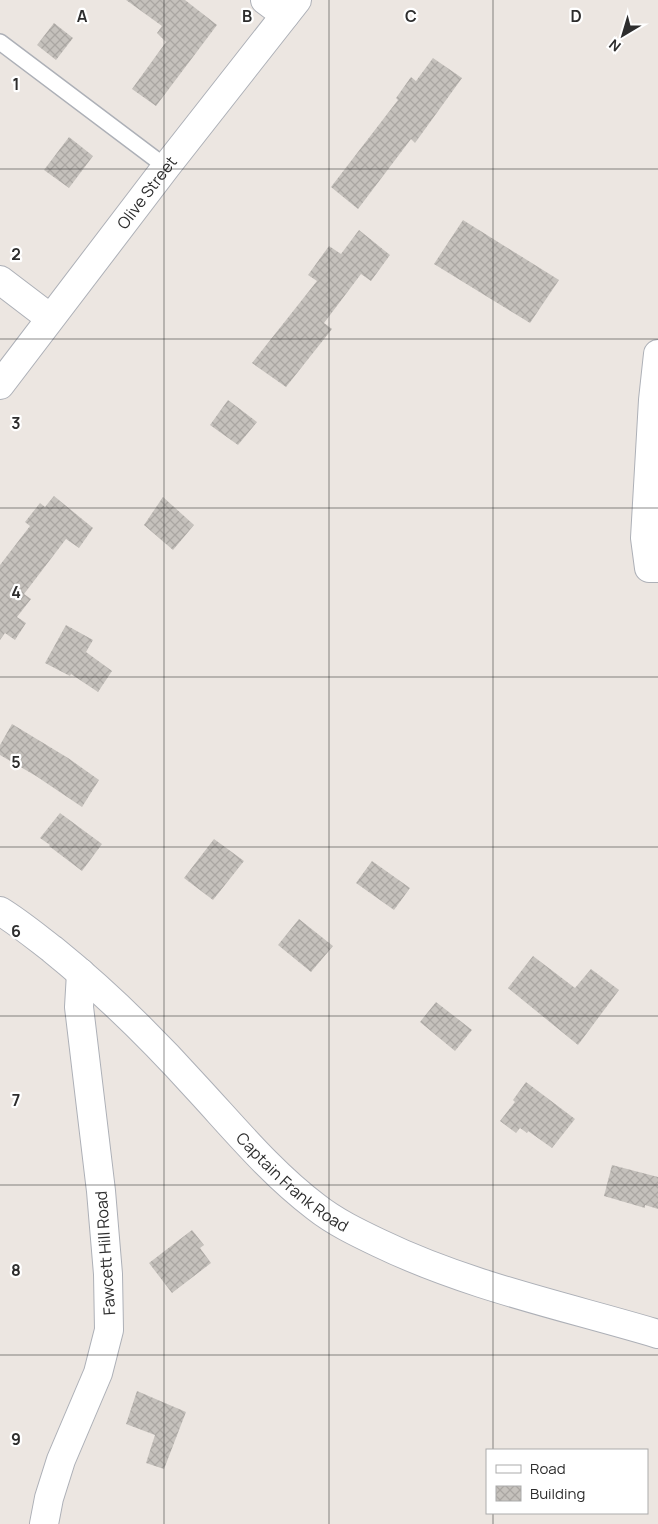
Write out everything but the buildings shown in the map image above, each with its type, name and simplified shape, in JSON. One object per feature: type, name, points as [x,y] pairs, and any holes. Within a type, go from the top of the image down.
[{"type":"street","name":"Olive Street","points":[[0,385],[166,167],[282,5]]},
{"type":"street","points":[[0,280],[50,318]]},
{"type":"street","points":[[654,568],[645,538],[653,400],[658,354]]},
{"type":"street","name":"Captain Frank Road","points":[[0,910],[16,920],[81,972],[165,1053],[283,1181],[318,1209],[356,1232],[437,1269],[524,1297],[658,1334]]},
{"type":"street","name":"Fawcett Hill Road","points":[[44,1524],[49,1498],[62,1460],[98,1374],[109,1330],[108,1274],[101,1191],[79,1007],[81,972]]},
{"type":"lane","points":[[0,42],[166,167]]}]
